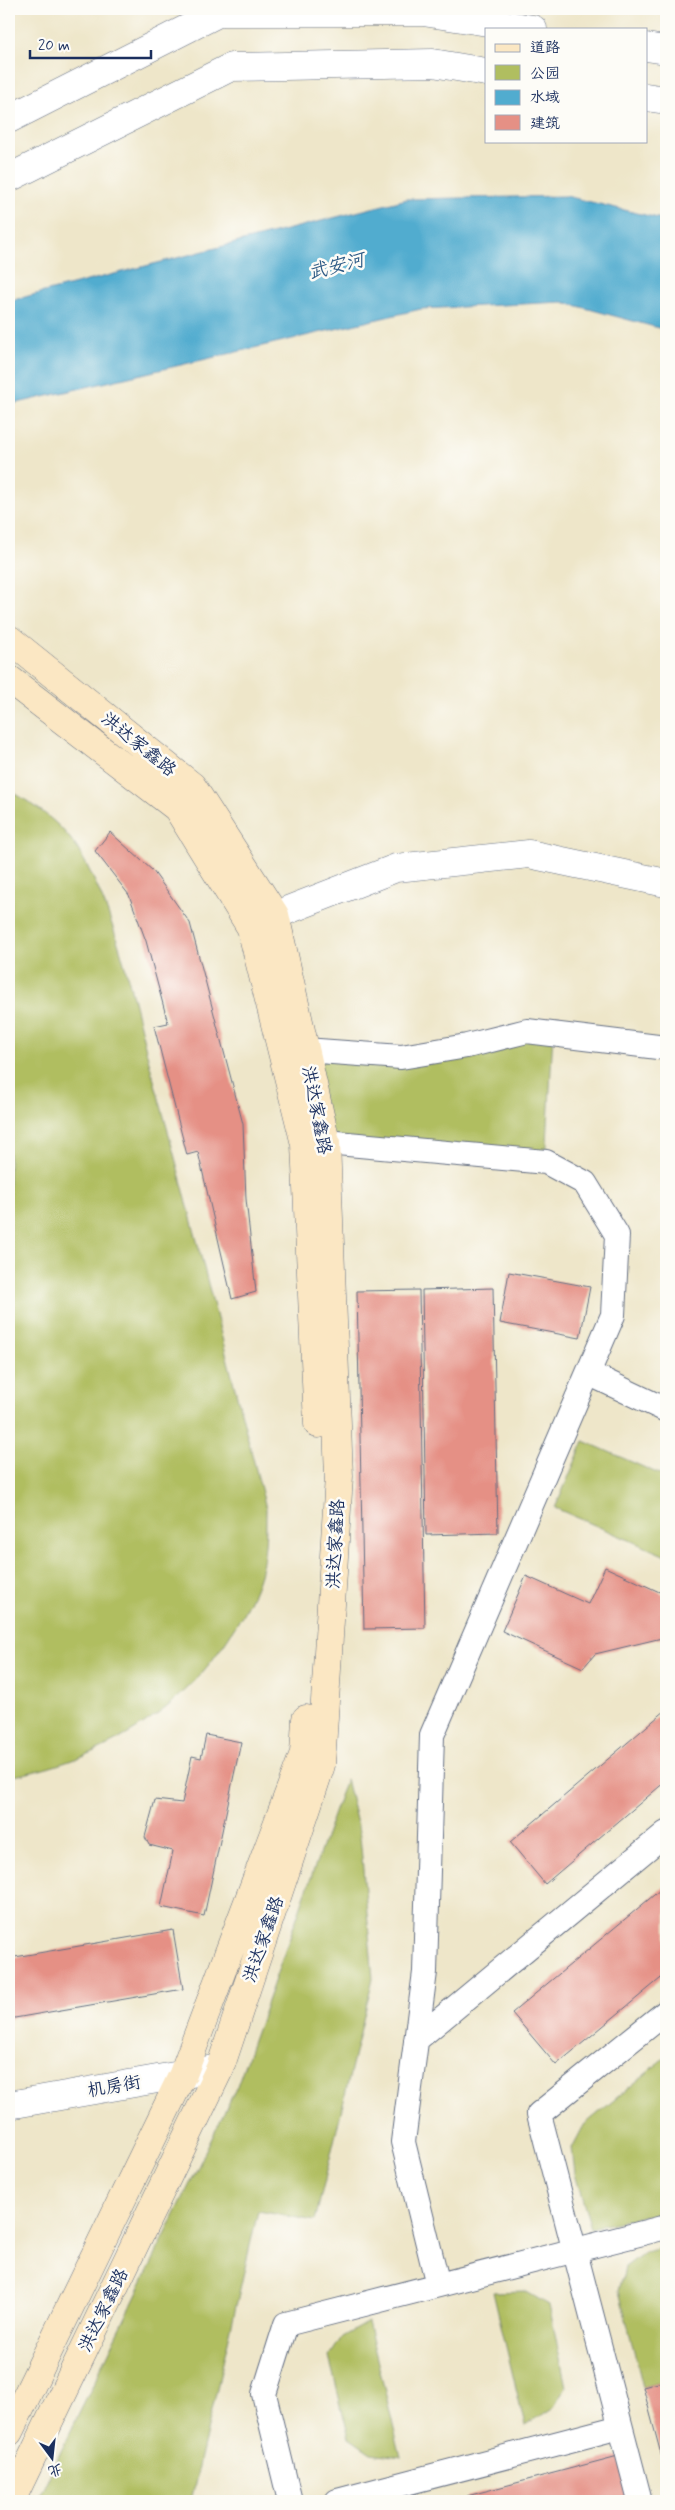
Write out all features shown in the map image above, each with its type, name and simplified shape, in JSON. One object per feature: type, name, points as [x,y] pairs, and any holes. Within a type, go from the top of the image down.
[{"type":"main road","name":"洪达家鑫路","points":[[9,639],[192,786],[275,915],[326,1142],[339,1476],[321,1765],[220,2068],[11,2501]]},
{"type":"main road","name":"洪达家鑫路","points":[[9,679],[177,808],[250,928],[305,1144],[320,1476],[304,1753],[183,2074],[9,2432]]},
{"type":"street","points":[[9,119],[220,12],[423,12],[527,28]]},
{"type":"street","points":[[648,46],[666,50]]},
{"type":"street","points":[[9,178],[231,67],[433,63],[485,72]]},
{"type":"street","points":[[648,97],[666,100]]},
{"type":"street","points":[[275,915],[396,868],[529,854],[666,883]]},
{"type":"street","name":"机房街","points":[[9,2105],[220,2068]]},
{"type":"lane","points":[[305,1050],[401,1057],[467,1046],[527,1031],[666,1048]]},
{"type":"lane","points":[[326,1142],[546,1162],[585,1183],[617,1235],[613,1315],[432,1735],[425,1972],[404,2142],[438,2285]]},
{"type":"lane","points":[[588,1373],[666,1410]]},
{"type":"lane","points":[[416,2040],[666,1833]]},
{"type":"lane","points":[[640,2501],[539,2114],[666,2012]]},
{"type":"lane","points":[[290,2501],[264,2394],[286,2324],[666,2227]]},
{"type":"lane","points":[[337,2501],[620,2427]]},
{"type":"green space","points":[[9,790],[28,801],[55,822],[71,839],[91,874],[113,929],[196,1236],[266,1508],[266,1534],[260,1575],[245,1610],[213,1660],[190,1686],[165,1709],[138,1728],[108,1745],[44,1769],[9,1777]]},
{"type":"green space","points":[[553,1033],[546,1162],[326,1142],[305,1050],[401,1057]]},
{"type":"green space","points":[[584,1441],[666,1477],[666,1556],[555,1508]]},
{"type":"green space","points":[[346,1779],[360,1836],[373,1978],[315,2221],[258,2211],[191,2501],[37,2501],[237,2086]]},
{"type":"green space","points":[[666,2057],[666,2211],[591,2228],[575,2174],[572,2148],[584,2125]]},
{"type":"green space","points":[[666,2247],[666,2381],[643,2387],[619,2291],[625,2267],[645,2252]]},
{"type":"green space","points":[[525,2291],[549,2305],[566,2387],[554,2407],[525,2426],[493,2292]]},
{"type":"green space","points":[[368,2322],[401,2457],[371,2453],[349,2438],[329,2357],[342,2337]]},
{"type":"water","name":"武安河","points":[[566,196],[666,220],[666,330],[563,302],[421,309],[9,405],[9,301],[407,199]]},
{"type":"building","points":[[110,832],[153,871],[190,923],[243,1124],[246,1199],[256,1292],[232,1299],[198,1152],[187,1155],[154,1026],[168,1023],[146,941],[129,895],[95,851]]},
{"type":"building","points":[[509,1272],[590,1287],[580,1338],[500,1323]]},
{"type":"building","points":[[666,1285],[666,1308],[665,1308],[664,1293]]},
{"type":"building","points":[[493,1288],[498,1533],[426,1535],[422,1290]]},
{"type":"building","points":[[419,1290],[425,1628],[364,1629],[357,1291]]},
{"type":"building","points":[[605,1567],[666,1595],[666,1637],[595,1654],[583,1668],[502,1631],[526,1576],[588,1604]]},
{"type":"building","points":[[666,1710],[666,1781],[545,1884],[510,1842]]},
{"type":"building","points":[[206,1735],[241,1742],[204,1916],[161,1907],[173,1851],[149,1845],[145,1837],[155,1800],[182,1803],[192,1756],[201,1758]]},
{"type":"building","points":[[666,1885],[666,1974],[556,2065],[512,2013]]},
{"type":"building","points":[[173,1930],[183,1989],[9,2019],[9,1958]]},
{"type":"building","points":[[666,2381],[666,2473],[643,2387]]},
{"type":"building","points":[[618,2456],[630,2501],[468,2501],[467,2496]]}]
